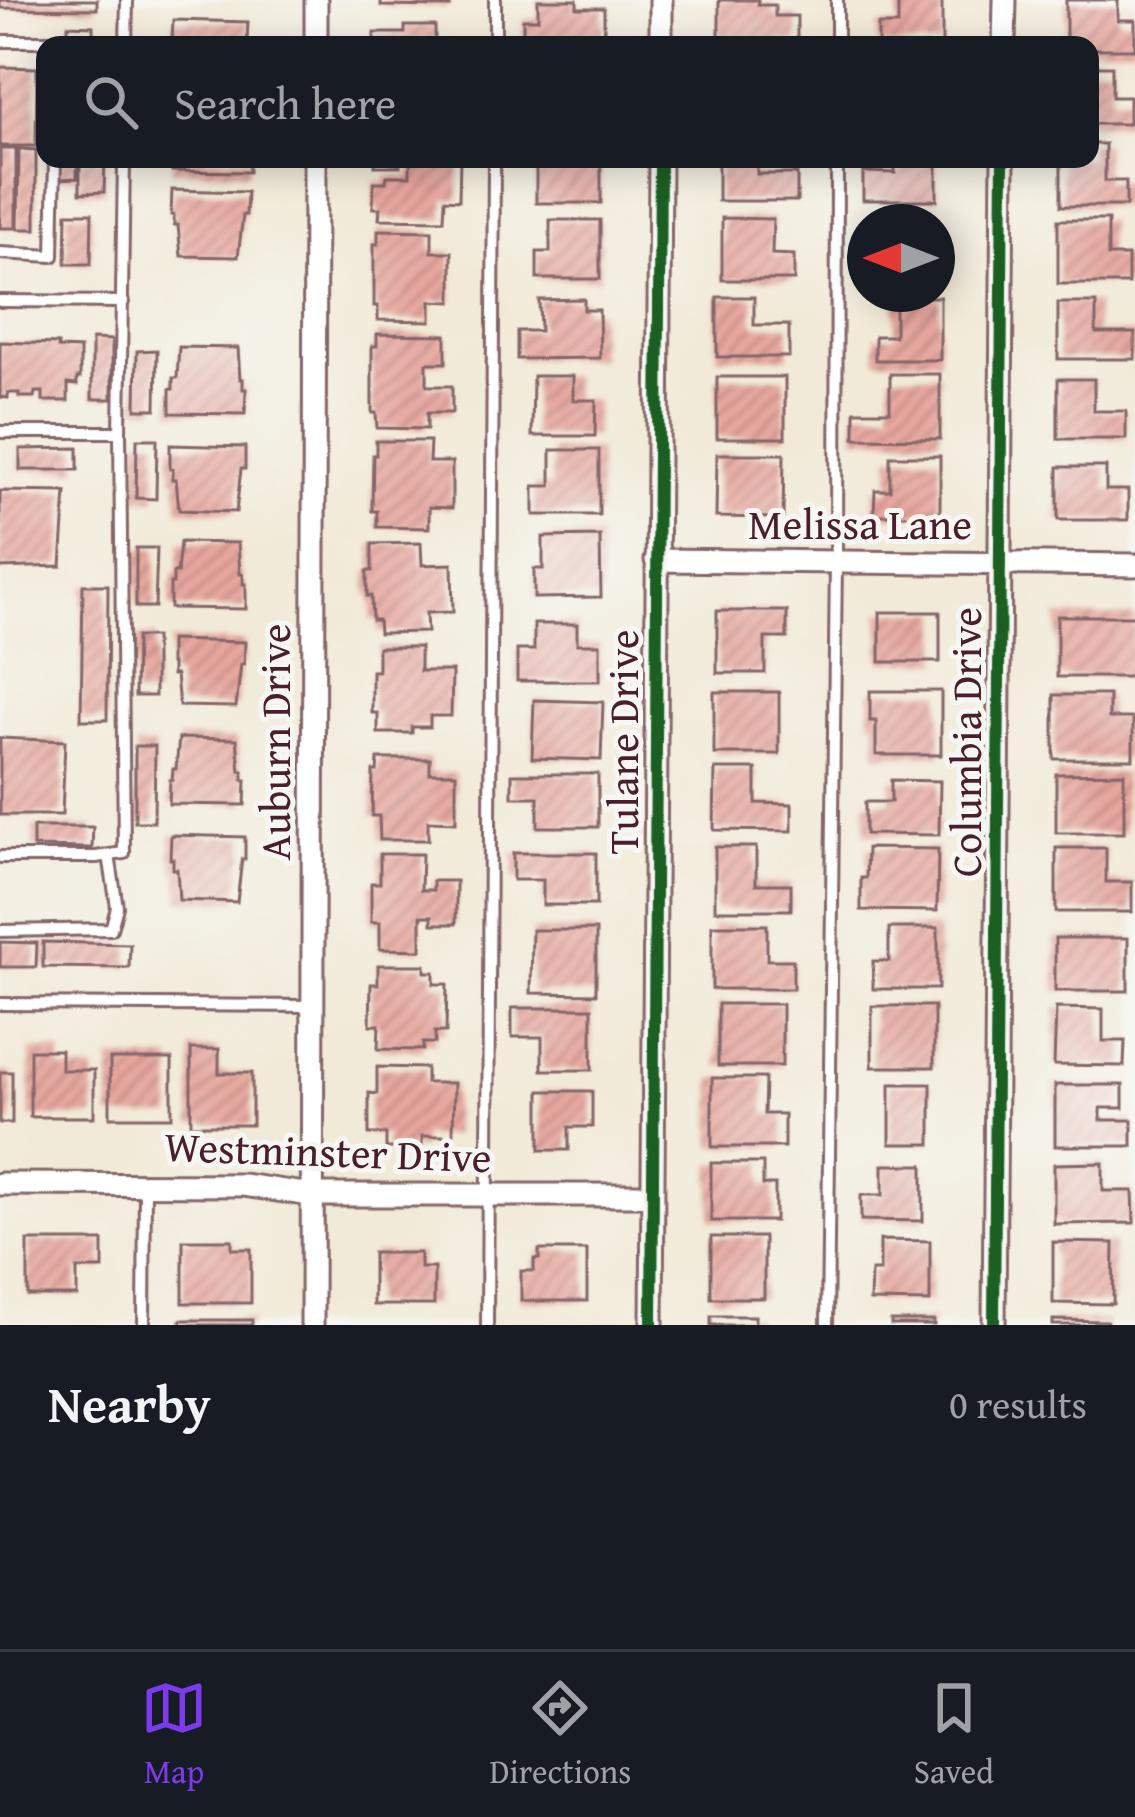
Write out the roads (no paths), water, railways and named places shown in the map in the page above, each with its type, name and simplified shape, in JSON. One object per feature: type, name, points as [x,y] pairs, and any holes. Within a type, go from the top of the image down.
[{"type":"street","points":[[316,0],[316,36]]},
{"type":"street","points":[[661,0],[661,36]]},
{"type":"street","points":[[1004,0],[1004,36]]},
{"type":"street","name":"Auburn Drive","points":[[311,1325],[315,168]]},
{"type":"street","name":"Tulane Drive","points":[[652,1325],[660,168]]},
{"type":"street","name":"Columbia Drive","points":[[994,1325],[1003,168]]},
{"type":"street","name":"Melissa Lane","points":[[656,560],[1135,565]]},
{"type":"street","name":"Westminster Drive","points":[[0,1184],[243,1185],[311,1195],[653,1195]]},
{"type":"lane","points":[[126,36],[127,0]]},
{"type":"lane","points":[[495,0],[495,36]]},
{"type":"lane","points":[[837,0],[837,36]]},
{"type":"lane","points":[[0,41],[36,41]]},
{"type":"lane","points":[[0,253],[53,256],[55,168]]},
{"type":"lane","points":[[0,857],[124,853],[120,432],[124,168]]},
{"type":"lane","points":[[487,1325],[494,168]]},
{"type":"lane","points":[[827,1325],[837,168]]},
{"type":"lane","points":[[0,301],[123,302]]},
{"type":"lane","points":[[0,432],[120,432]]},
{"type":"lane","points":[[0,931],[111,929],[117,907],[109,855]]},
{"type":"lane","points":[[0,1004],[312,1006]]},
{"type":"lane","points":[[144,1325],[145,1185]]}]
